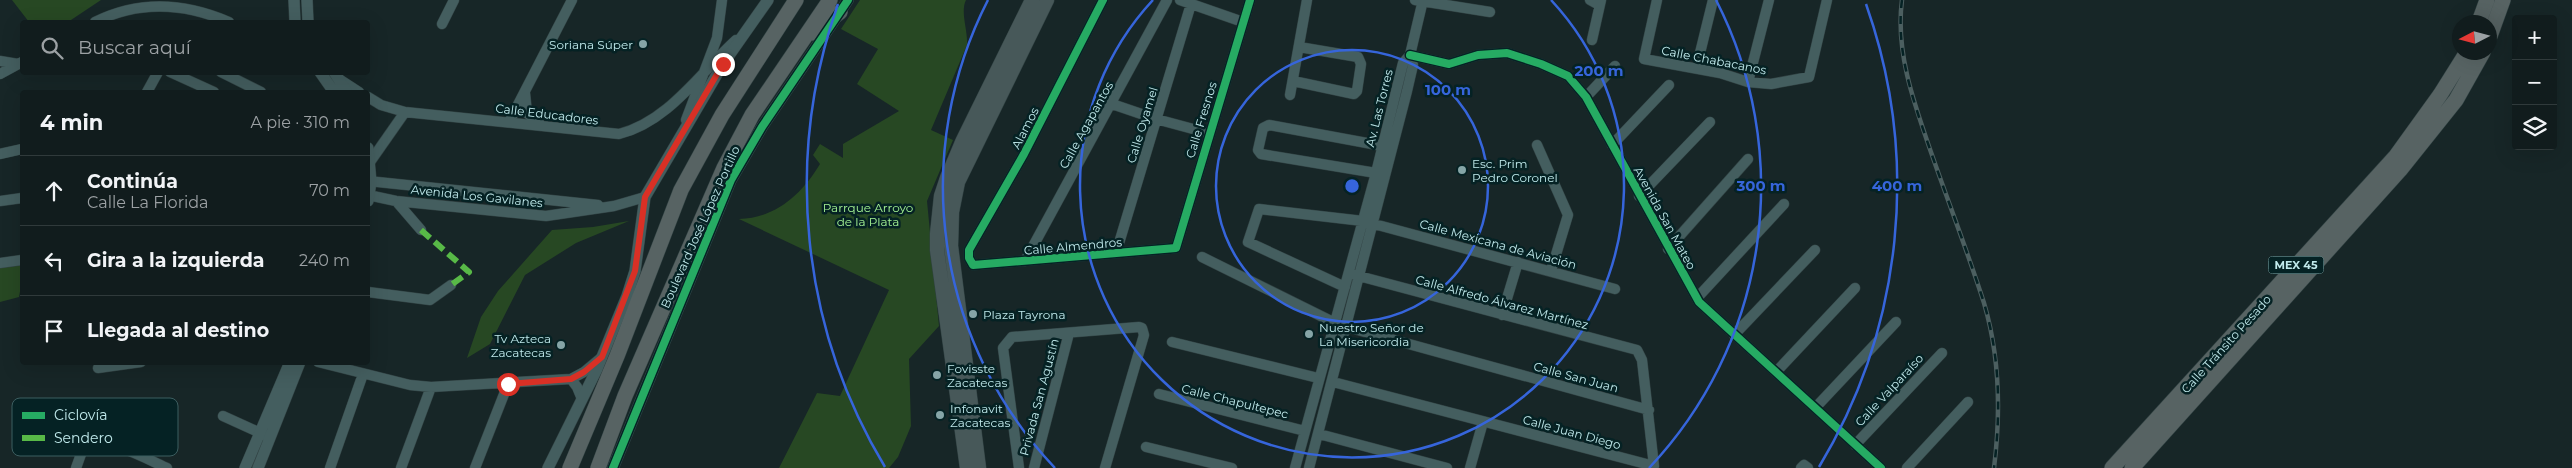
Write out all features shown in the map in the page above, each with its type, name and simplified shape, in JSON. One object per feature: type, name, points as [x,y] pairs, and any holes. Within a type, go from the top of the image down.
[{"type":"main road","points":[[570,468],[617,356],[681,190],[722,115],[796,0]]},
{"type":"main road","name":"Boulevard José López Portillo","points":[[598,468],[625,396],[724,168],[752,115],[830,0]]},
{"type":"main road","points":[[976,468],[938,250],[937,234],[941,196],[963,140],[1032,0]]},
{"type":"main road","points":[[964,404],[952,258],[952,212],[958,182],[1047,0]]},
{"type":"main road","points":[[2482,15],[2487,0]]},
{"type":"main road","points":[[2497,17],[2503,0]]},
{"type":"main road","points":[[801,41],[844,6]]},
{"type":"main road","name":"Calle Tránsito Pesado","points":[[2112,468],[2396,156],[2463,60]]},
{"type":"main road","name":"Calle Tránsito Pesado","points":[[2132,468],[2400,170],[2456,100],[2478,60]]},
{"type":"street","points":[[294,0],[295,20]]},
{"type":"street","points":[[307,0],[308,20]]},
{"type":"street","points":[[442,24],[454,0]]},
{"type":"street","points":[[509,122],[572,0]]},
{"type":"street","points":[[680,136],[717,38],[722,0]]},
{"type":"street","points":[[548,468],[602,357],[635,271],[645,197],[680,136],[746,31],[768,0]]},
{"type":"street","name":"Alamos","points":[[973,265],[969,258],[969,250],[1024,154],[1103,0]]},
{"type":"street","name":"Calle Agapantos","points":[[1025,261],[1167,0]]},
{"type":"street","points":[[1180,0],[1243,22]]},
{"type":"street","name":"Calle Fresnos","points":[[1176,248],[1208,133],[1250,0]]},
{"type":"street","points":[[1290,95],[1307,0]]},
{"type":"street","points":[[1410,56],[1420,0],[1490,12]]},
{"type":"street","name":"Calle Chabacanos","points":[[1657,0],[1644,59],[1720,73],[1748,82],[1770,84],[1809,77],[1827,0]]},
{"type":"street","points":[[1700,53],[1713,0]]},
{"type":"street","points":[[1748,82],[1769,0]]},
{"type":"street","points":[[1592,40],[1597,2]]},
{"type":"street","points":[[100,20],[127,9],[184,4],[224,20]]},
{"type":"street","name":"Calle Oyamel","points":[[1116,253],[1191,4]]},
{"type":"street","points":[[613,468],[731,180],[762,127],[844,6]]},
{"type":"street","name":"Calle Educadores","points":[[370,98],[381,105],[405,112],[619,134],[636,130],[654,119],[746,31]]},
{"type":"street","points":[[1293,81],[1354,94],[1358,91],[1361,64],[1358,57],[1299,46]]},
{"type":"street","name":"Avenida San Mateo","points":[[1410,56],[1449,64],[1478,55],[1507,53],[1541,64],[1568,76],[1586,97],[1668,249],[1697,298],[1734,335],[1856,444],[1880,468]]},
{"type":"street","name":"Av. Las Torres","points":[[1295,468],[1333,322],[1345,287],[1376,173],[1404,63],[1410,56]]},
{"type":"street","name":"Av. Las Torres","points":[[1309,468],[1361,276],[1413,65],[1410,56]]},
{"type":"street","points":[[0,61],[20,63]]},
{"type":"street","points":[[0,74],[20,63]]},
{"type":"street","points":[[1586,97],[1615,66]]},
{"type":"street","points":[[148,90],[156,75]]},
{"type":"street","points":[[177,75],[210,90]]},
{"type":"street","points":[[227,75],[257,90]]},
{"type":"street","points":[[322,75],[333,90]]},
{"type":"street","points":[[335,75],[346,90]]},
{"type":"street","points":[[335,75],[356,90]]},
{"type":"street","points":[[1612,145],[1669,84]]},
{"type":"street","points":[[524,92],[527,113],[543,126]]},
{"type":"street","points":[[1112,104],[1156,119],[1208,133]]},
{"type":"street","points":[[370,162],[405,112]]},
{"type":"street","points":[[1639,196],[1710,122]]},
{"type":"street","points":[[1376,173],[1261,154],[1258,150],[1263,128],[1269,125],[1383,146]]},
{"type":"street","points":[[1537,145],[1568,215],[1551,271]]},
{"type":"street","points":[[0,154],[20,149]]},
{"type":"street","points":[[1668,249],[1748,159]]},
{"type":"street","name":"Avenida Los Gavilanes","points":[[370,181],[614,206]]},
{"type":"street","name":"Avenida Los Gavilanes","points":[[370,197],[546,216],[614,206],[645,197]]},
{"type":"street","points":[[0,201],[20,201]]},
{"type":"street","points":[[396,201],[421,230]]},
{"type":"street","points":[[1697,298],[1784,204]]},
{"type":"street","name":"Calle Mexicana de Aviación","points":[[1345,287],[1248,242],[1259,209],[1363,221],[1615,288]]},
{"type":"street","name":"Calle Almendros","points":[[973,265],[1176,248]]},
{"type":"street","points":[[1734,335],[1815,250]]},
{"type":"street","points":[[1202,257],[1333,322]]},
{"type":"street","points":[[0,263],[20,260]]},
{"type":"street","points":[[1502,315],[1518,262]]},
{"type":"street","name":"Calle Alfredo Álvarez Martínez","points":[[1349,273],[1637,350],[1642,360],[1649,410]]},
{"type":"street","points":[[370,292],[430,300],[451,285]]},
{"type":"street","points":[[1776,372],[1855,288]]},
{"type":"street","points":[[1816,408],[1896,322]]},
{"type":"street","name":"Privada San Agustín","points":[[1019,468],[1003,348],[1012,337],[1139,327],[1144,335],[1104,468]]},
{"type":"street","name":"Calle San Juan","points":[[1347,327],[1649,410]]},
{"type":"street","name":"Privada San Agustín","points":[[1034,468],[1069,333]]},
{"type":"street","points":[[1172,342],[1318,378]]},
{"type":"street","name":"Calle Valparaíso","points":[[1856,444],[1942,352]]},
{"type":"street","points":[[1325,353],[1339,357]]},
{"type":"street","points":[[329,365],[410,385],[431,387],[571,379],[584,372],[602,357]]},
{"type":"street","points":[[98,368],[110,365]]},
{"type":"street","points":[[258,468],[265,435],[289,365]]},
{"type":"street","points":[[245,468],[265,435],[299,365]]},
{"type":"street","points":[[330,468],[363,374]]},
{"type":"street","points":[[571,379],[582,399]]},
{"type":"street","name":"Calle Juan Diego","points":[[1333,382],[1655,467]]},
{"type":"street","points":[[475,468],[508,384]]},
{"type":"street","points":[[401,468],[431,387]]},
{"type":"street","name":"Calle Chapultepec","points":[[1159,394],[1305,431]]},
{"type":"street","points":[[1907,468],[1968,402]]},
{"type":"street","points":[[1312,406],[1325,410]]},
{"type":"street","points":[[1649,410],[1655,467]]},
{"type":"street","points":[[223,416],[265,435]]},
{"type":"street","points":[[1470,468],[1483,422]]},
{"type":"street","points":[[1319,434],[1447,468]]},
{"type":"street","points":[[1146,447],[1232,468]]},
{"type":"street","points":[[76,468],[80,456]]},
{"type":"street","points":[[132,456],[146,464],[167,468]]},
{"type":"street","points":[[1802,468],[1804,465],[1808,468]]},
{"type":"green space","points":[[12,0],[101,0],[71,20],[27,20]]},
{"type":"green space","name":"Parrque Arroyo de la Plata","points":[[860,0],[966,0],[964,16],[967,45],[931,130],[953,140],[927,201],[939,326],[909,359],[911,426],[898,457],[889,468],[779,468],[817,393],[840,396],[889,290],[739,219],[765,214],[787,202],[796,194],[820,164],[813,155],[820,144],[843,158],[843,144],[899,111],[857,84],[878,49],[841,29]]},
{"type":"green space","points":[[629,221],[576,243],[525,275],[490,344],[467,358],[481,317],[498,291],[552,230],[593,227]]},
{"type":"green space","points":[[20,265],[19,297],[0,302],[0,268]]},
{"type":"railway","points":[[1902,0],[1901,40],[1913,98],[1978,284],[1989,323],[1998,385],[1998,426],[1994,468]]},
{"type":"marked path","points":[[421,230],[469,272],[451,285]]},
{"type":"cycle path","points":[[613,468],[731,180],[762,127],[848,0]]},
{"type":"cycle path","points":[[1103,0],[1024,154],[969,250],[969,258],[973,265],[1176,248],[1250,0]]},
{"type":"cycle path","points":[[1410,55],[1449,64],[1478,55],[1507,53],[1541,64],[1568,76],[1586,97],[1699,302],[1881,468]]},
{"type":"place","name":"Soriana Súper","points":[[643,44]]},
{"type":"place","name":"Esc. Prim Pedro Coronel","points":[[1462,170]]},
{"type":"place","name":"Plaza Tayrona","points":[[973,314]]},
{"type":"place","name":"Nuestro Señor de La Misericordia","points":[[1309,334]]},
{"type":"place","name":"Tv Azteca Zacatecas","points":[[561,345]]},
{"type":"place","name":"Fovisste Zacatecas","points":[[937,375]]},
{"type":"place","name":"Infonavit Zacatecas","points":[[940,415]]},
{"type":"route","points":[[508,384],[571,379],[584,372],[602,357],[635,271],[645,197],[723,64]]}]
